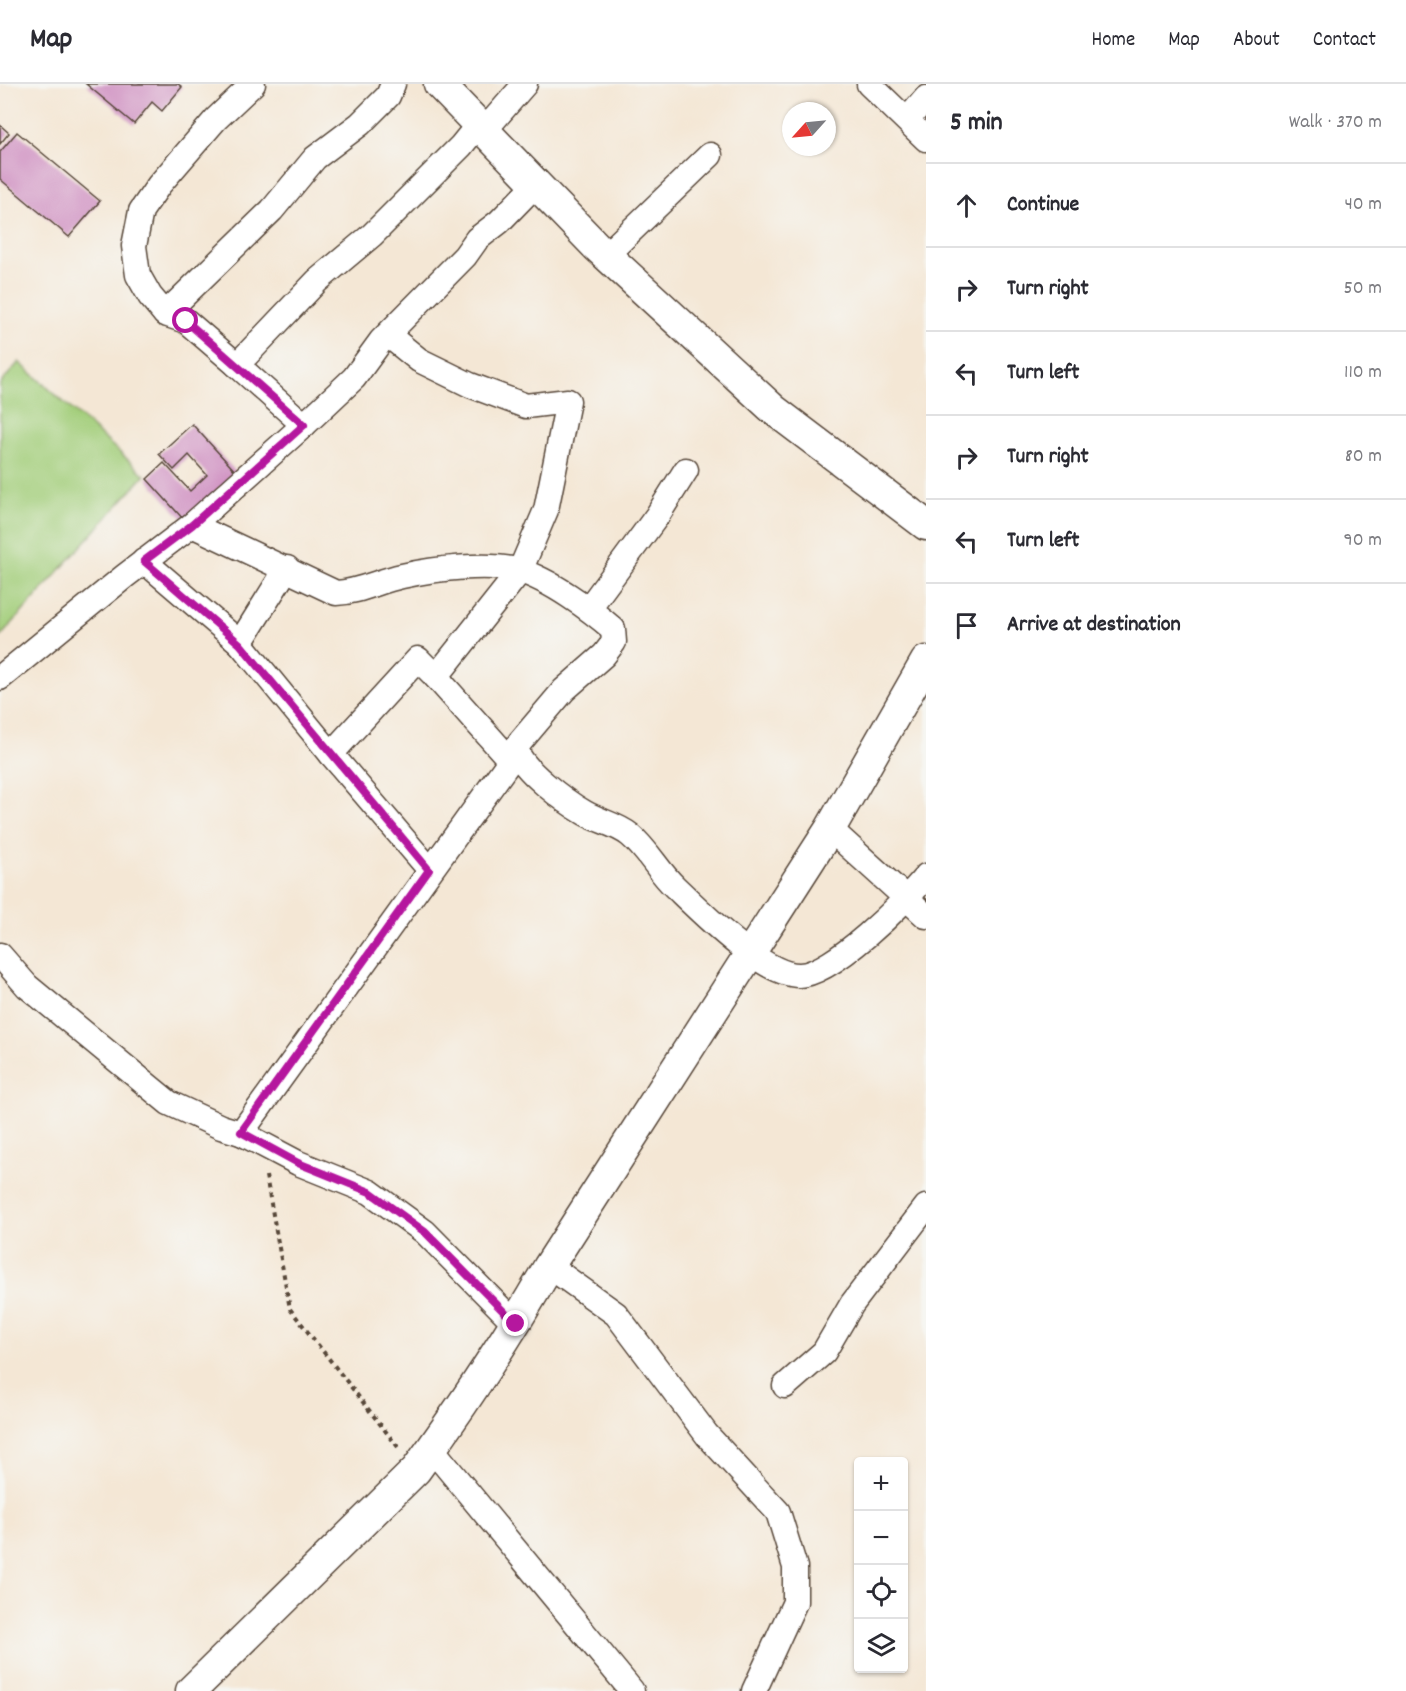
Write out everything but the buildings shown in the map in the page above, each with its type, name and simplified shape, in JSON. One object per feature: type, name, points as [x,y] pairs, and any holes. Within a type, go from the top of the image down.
[{"type":"street","points":[[253,84],[216,119],[166,177],[141,211],[134,246],[138,275],[150,296],[165,314],[186,321],[304,425]]},
{"type":"street","points":[[165,314],[185,291],[205,276],[272,210],[315,158],[360,124],[388,96],[393,84]]},
{"type":"street","points":[[439,84],[606,255],[774,410],[926,525]]},
{"type":"street","points":[[237,365],[317,281],[372,235],[525,84]]},
{"type":"street","points":[[869,84],[926,139]]},
{"type":"street","points":[[907,120],[926,98]]},
{"type":"street","points":[[606,255],[710,154]]},
{"type":"street","points":[[0,678],[192,525],[304,425],[354,378],[388,335],[465,256],[477,238],[500,222],[536,184]]},
{"type":"street","points":[[388,335],[419,360],[470,385],[526,406],[568,401],[546,510],[520,571],[436,677]]},
{"type":"street","points":[[589,608],[657,516],[686,471]]},
{"type":"street","points":[[192,525],[287,568],[321,588],[336,593],[356,592],[386,580],[423,571],[498,567],[520,571],[589,608],[613,629],[614,642],[604,655],[564,690],[520,742],[514,756],[429,870],[251,1139]]},
{"type":"street","points":[[144,561],[240,644],[429,870]]},
{"type":"street","points":[[240,644],[287,568]]},
{"type":"street","points":[[331,754],[418,659],[541,781],[584,813],[628,834],[652,858],[672,885],[749,955],[782,972],[797,975],[812,974],[849,949],[908,899],[926,876]]},
{"type":"street","points":[[191,1691],[424,1460],[516,1324],[549,1266],[830,829],[926,662]]},
{"type":"street","points":[[830,829],[926,916]]},
{"type":"street","points":[[0,955],[27,986],[170,1103],[298,1163],[370,1192],[425,1232],[516,1324]]},
{"type":"street","points":[[785,1386],[824,1352],[852,1304],[926,1207]]},
{"type":"street","points":[[549,1266],[616,1314],[707,1435],[778,1512],[795,1567],[795,1602],[754,1691]]},
{"type":"street","points":[[424,1460],[632,1691]]},
{"type":"path","points":[[251,1139],[290,1309],[424,1460]]},
{"type":"green space","points":[[19,362],[145,475],[0,637],[0,384]]},
{"type":"route","points":[[186,321],[304,425],[192,525],[144,561],[240,644],[429,870],[241,1132],[261,1145],[298,1163],[370,1192],[425,1232],[516,1324]]}]
